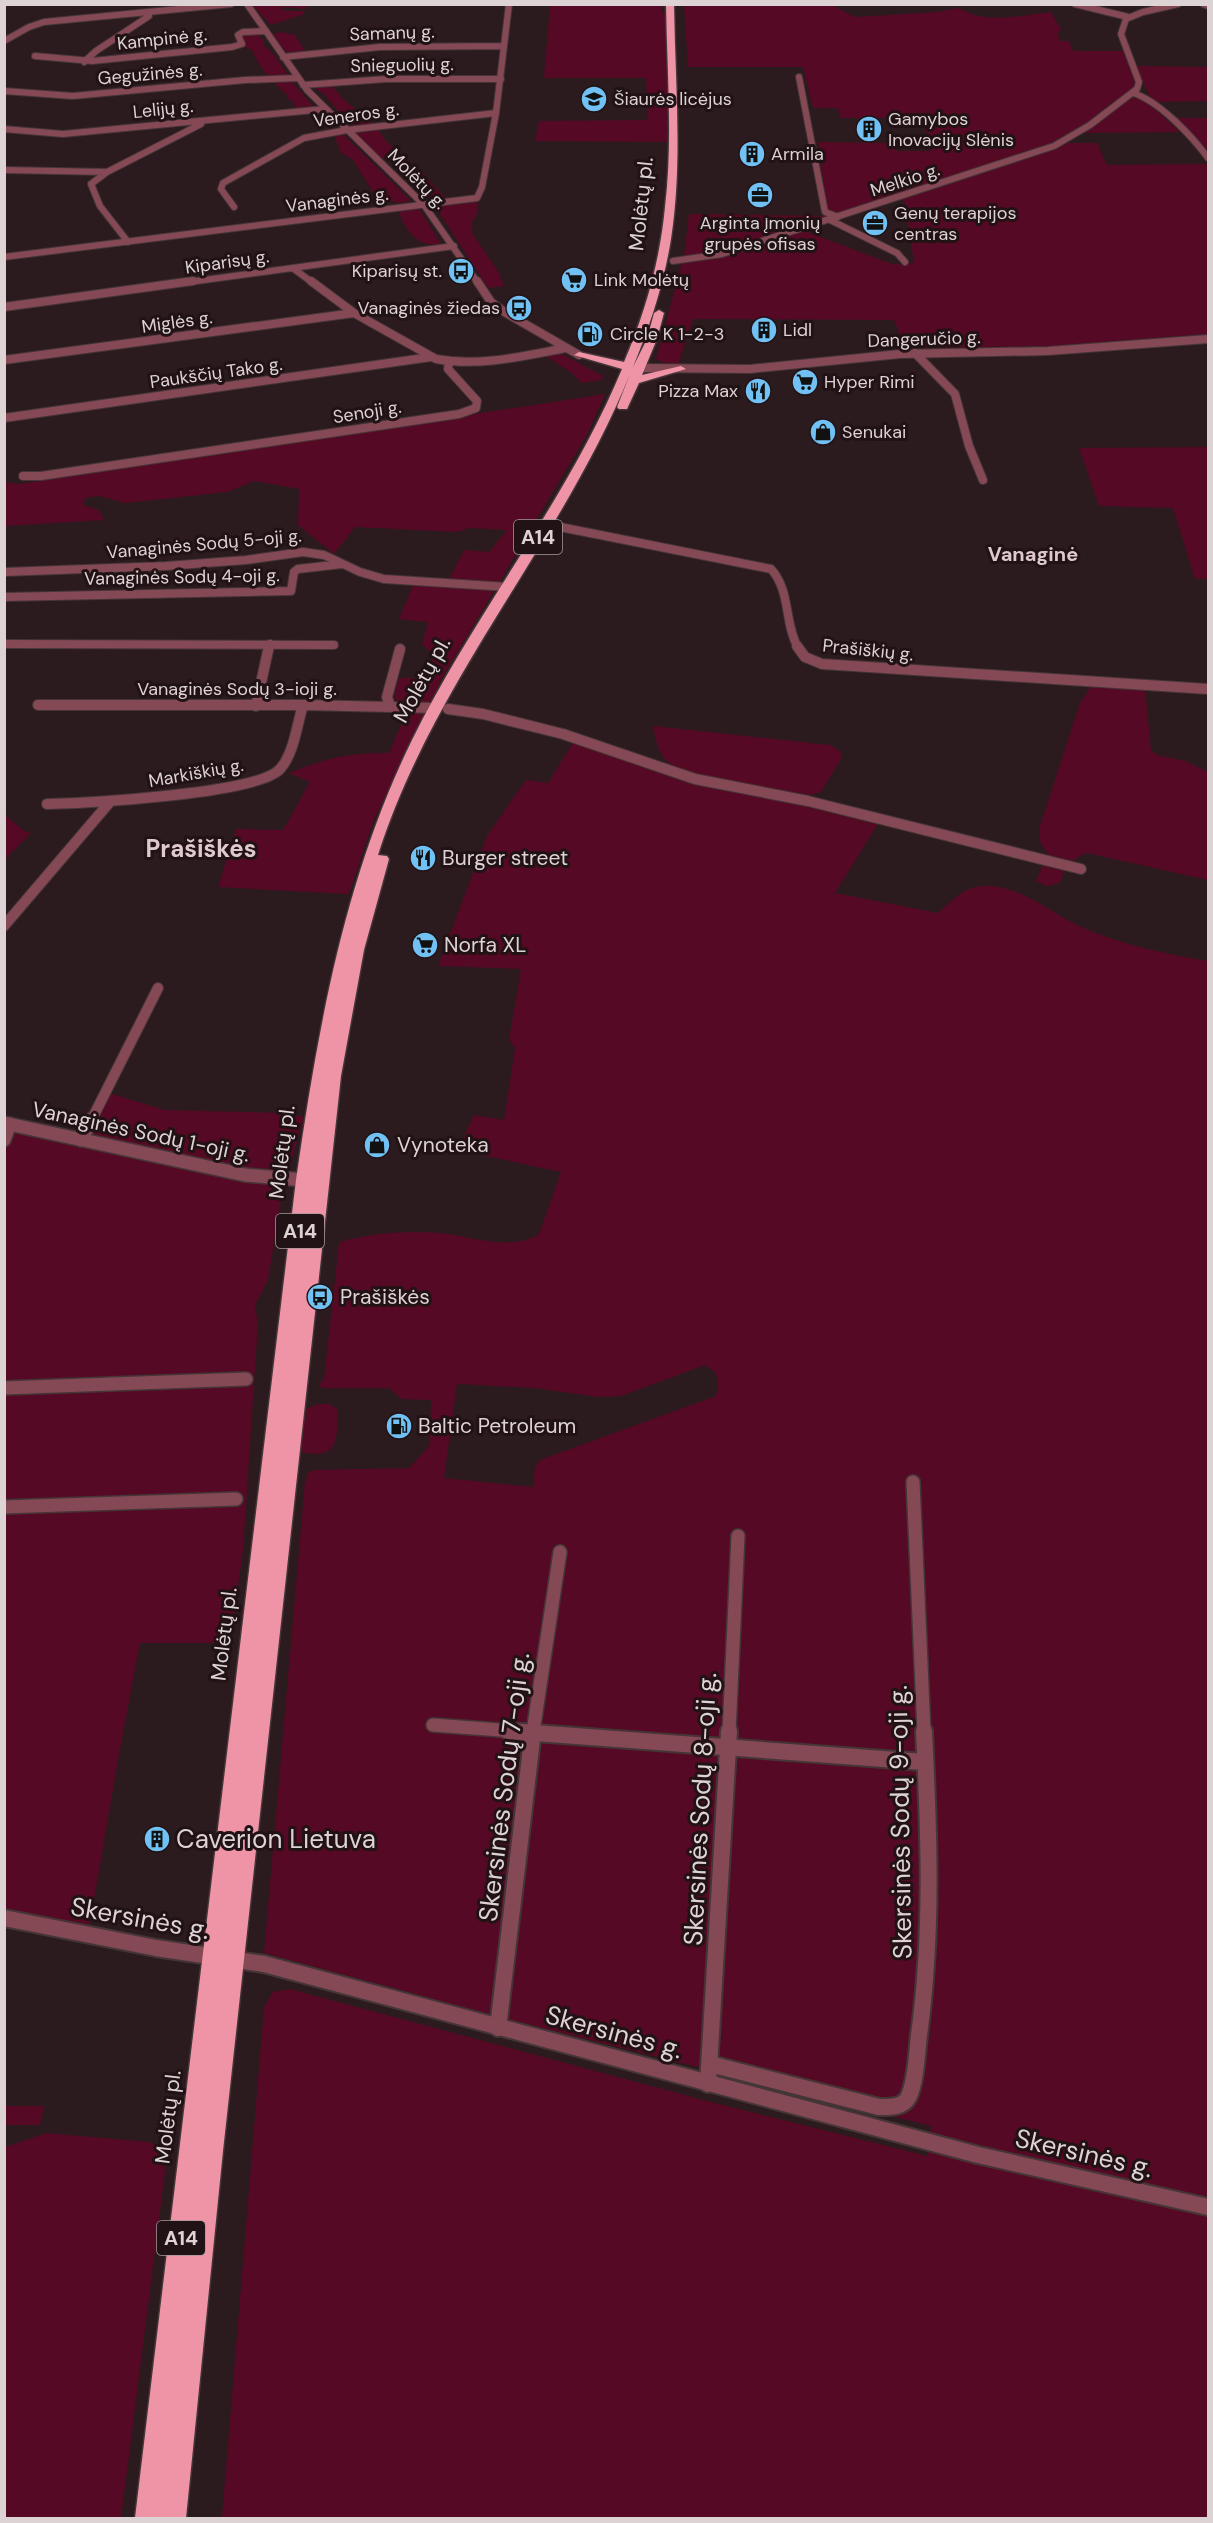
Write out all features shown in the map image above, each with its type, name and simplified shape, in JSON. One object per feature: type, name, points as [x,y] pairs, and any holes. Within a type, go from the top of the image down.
[{"type":"highway","name":"Molėtų pl.","points":[[149,2518],[223,1958],[338,1039],[356,950],[382,859],[442,708],[508,587],[587,453],[628,367],[659,277],[672,207],[675,161],[670,4]]},
{"type":"highway","name":"Molėtų pl.","points":[[677,4],[683,185]]},
{"type":"highway","name":"Molėtų pl.","points":[[172,2518],[223,1958],[305,1180],[326,1030],[350,921],[380,827],[408,764],[605,445],[641,368],[673,261],[679,228]]},
{"type":"highway","points":[[599,362],[633,354]]},
{"type":"highway","points":[[579,356],[614,367],[681,369]]},
{"type":"highway","points":[[599,362],[618,374],[622,381]]},
{"type":"highway","points":[[641,368],[660,364],[681,369]]},
{"type":"street","points":[[4,41],[39,23],[231,4]]},
{"type":"street","name":"Molėtų g.","points":[[247,4],[303,85],[424,205],[486,295],[497,307],[579,356]]},
{"type":"street","name":"Vanaginės g.","points":[[4,257],[424,205],[479,196],[496,113],[501,79],[502,46],[509,4]]},
{"type":"street","points":[[1074,4],[1128,17],[1178,4]]},
{"type":"street","points":[[1203,4],[1209,6]]},
{"type":"street","name":"Kampinė g.","points":[[84,62],[96,51],[142,20],[149,12]]},
{"type":"street","points":[[1128,17],[1121,34],[1139,82],[1137,89],[1132,93]]},
{"type":"street","name":"Kampinė g.","points":[[35,56],[84,62],[241,45],[238,35],[243,32],[266,31]]},
{"type":"street","name":"Samanų g.","points":[[283,57],[389,47],[502,46]]},
{"type":"street","points":[[799,77],[825,212],[838,217]]},
{"type":"street","name":"Gegužinės g.","points":[[4,91],[73,96],[245,80],[298,78]]},
{"type":"street","name":"Snieguolių g.","points":[[303,85],[386,79],[501,79]]},
{"type":"street","points":[[1132,93],[1146,97],[1197,143],[1209,158]]},
{"type":"street","name":"Melkio g.","points":[[673,261],[722,254],[1054,146],[1090,125],[1132,93]]},
{"type":"street","name":"Lelijų g.","points":[[4,129],[63,134],[325,109]]},
{"type":"street","name":"Veneros g.","points":[[234,207],[221,188],[230,178],[304,138],[347,130],[496,113]]},
{"type":"street","points":[[128,242],[99,204],[91,188],[93,182],[107,172],[210,120]]},
{"type":"street","points":[[4,170],[107,172]]},
{"type":"street","points":[[830,220],[897,253],[905,262]]},
{"type":"street","name":"Kiparisų g.","points":[[4,308],[454,246]]},
{"type":"street","points":[[294,269],[354,313],[431,357],[449,362],[506,358],[566,348]]},
{"type":"street","name":"Miglės g.","points":[[4,360],[354,313]]},
{"type":"street","name":"Dangeručio g.","points":[[681,369],[750,369],[821,360],[915,353],[1048,351],[1209,339]]},
{"type":"street","points":[[915,353],[954,394],[969,446],[982,480]]},
{"type":"street","name":"Paukščių Tako g.","points":[[4,418],[431,357]]},
{"type":"street","name":"Senoji g.","points":[[22,476],[41,476],[287,440],[459,414],[476,408],[477,401],[448,369],[449,362]]},
{"type":"street","name":"Prašiškių g.","points":[[555,526],[771,569],[781,578],[798,650],[808,659],[822,664],[1209,689]]},
{"type":"street","name":"Vanaginės Sodų 5-oji g.","points":[[4,573],[189,565],[303,552],[324,555],[360,572],[384,579],[508,587]]},
{"type":"street","name":"Vanaginės Sodų 4-oji g.","points":[[4,597],[291,591],[294,573],[298,569],[342,564]]},
{"type":"street","points":[[4,644],[334,645]]},
{"type":"street","points":[[255,706],[270,644]]},
{"type":"street","points":[[390,706],[387,698],[400,649]]},
{"type":"street","name":"Vanaginės Sodų 3-ioji g.","points":[[38,705],[390,706],[442,708],[483,714],[562,734],[695,779],[808,801],[1081,869]]},
{"type":"street","name":"Markiškių g.","points":[[47,804],[109,802],[226,787],[276,773],[284,765],[303,705]]},
{"type":"street","points":[[4,926],[109,802]]},
{"type":"street","points":[[81,1140],[158,988]]},
{"type":"street","points":[[4,1140],[7,1124]]},
{"type":"street","name":"Vanaginės Sodų 1-oji g.","points":[[7,1124],[245,1175],[305,1180]]},
{"type":"street","points":[[4,1388],[246,1379]]},
{"type":"street","name":"Skersinės Sodų 9-oji g.","points":[[710,2064],[879,2107],[892,2108],[903,2103],[908,2097],[915,2065],[927,1975],[929,1928],[929,1842],[913,1482]]},
{"type":"street","points":[[4,1507],[236,1499]]},
{"type":"street","name":"Skersinės Sodų 8-oji g.","points":[[708,2084],[738,1536]]},
{"type":"street","name":"Skersinės Sodų 7-oji g.","points":[[498,2028],[533,1733],[560,1552]]},
{"type":"street","points":[[433,1725],[924,1762]]},
{"type":"street","name":"Skersinės g.","points":[[4,1918],[156,1948],[264,1964],[978,2155],[1209,2207]]},
{"type":"shaded area","points":[[308,4],[305,9],[283,7],[281,9],[286,11],[303,11],[304,14],[271,25],[254,5]]},
{"type":"shaded area","points":[[550,5],[664,5],[661,11],[667,16],[669,142],[535,141],[539,121],[648,120],[646,78],[544,78]]},
{"type":"shaded area","points":[[684,5],[832,5],[855,17],[937,12],[959,8],[969,13],[992,18],[1051,12],[1062,31],[1057,32],[1060,41],[1069,41],[1073,51],[1123,51],[1136,83],[1135,88],[1096,117],[1041,149],[720,253],[686,257],[684,255],[689,214],[828,216],[818,142],[892,143],[897,151],[932,151],[922,118],[840,118],[838,108],[813,108],[803,67],[688,67]]},
{"type":"shaded area","points":[[280,32],[295,35],[305,51],[293,53],[285,51],[273,34]]},
{"type":"shaded area","points":[[256,33],[289,77],[268,76],[253,51],[245,47],[241,35]]},
{"type":"shaded area","points":[[1136,66],[1208,67],[1208,101],[1157,102],[1149,95]]},
{"type":"shaded area","points":[[272,81],[291,81],[314,107],[295,108],[294,102],[288,99],[288,96]]},
{"type":"shaded area","points":[[331,85],[344,100],[374,124],[351,127],[325,95],[313,87]]},
{"type":"shaded area","points":[[1129,98],[1144,99],[1180,132],[1083,133]]},
{"type":"shaded area","points":[[1174,118],[1208,118],[1208,152],[1207,149]]},
{"type":"shaded area","points":[[378,129],[386,141],[410,162],[392,161],[378,156],[355,132]]},
{"type":"shaded area","points":[[340,134],[345,136],[411,201],[398,203],[376,197],[353,160],[341,153],[335,137]]},
{"type":"shaded area","points":[[1068,143],[1097,143],[1107,165],[1208,164],[1208,334],[1050,346],[905,348],[894,320],[693,319],[678,365],[666,364],[656,359],[682,262],[802,230],[892,264],[914,263],[905,203],[900,198]]},
{"type":"shaded area","points":[[410,165],[417,168],[446,198],[425,197],[396,168]]},
{"type":"shaded area","points":[[477,202],[477,214],[472,222],[472,233],[498,271],[504,286],[489,288],[486,285],[437,209],[444,204]]},
{"type":"shaded area","points":[[415,208],[420,210],[441,244],[426,244],[420,241],[405,226],[399,212]]},
{"type":"shaded area","points":[[560,353],[603,376],[601,380],[582,383],[572,373],[544,355]]},
{"type":"shaded area","points":[[605,394],[588,433],[442,678],[373,822],[349,894],[218,887],[236,829],[283,830],[310,782],[289,773],[337,757],[389,753],[408,709],[394,698],[399,678],[425,678],[434,655],[422,644],[428,622],[399,619],[414,583],[448,581],[464,550],[489,552],[507,530],[469,528],[457,532],[355,527],[334,554],[298,525],[299,489],[254,481],[227,492],[125,503],[99,496],[85,498],[83,505],[99,510],[104,520],[5,526],[5,482],[19,484]]},
{"type":"shaded area","points":[[1208,447],[1208,579],[1195,579],[1173,508],[1099,506],[1079,448]]},
{"type":"shaded area","points":[[1092,685],[1145,688],[1151,750],[1157,755],[1185,761],[1208,772],[1208,880],[1087,853],[1069,864],[1060,883],[1047,886],[1036,881],[1048,853],[1040,841],[1040,826],[1080,703]]},
{"type":"shaded area","points":[[653,726],[830,745],[840,751],[842,757],[821,792],[810,795],[758,787],[695,774],[669,763],[660,751]]},
{"type":"shaded area","points":[[574,741],[681,779],[812,804],[879,822],[835,893],[938,913],[970,889],[984,886],[998,887],[1024,895],[1098,934],[1145,948],[1208,961],[1208,2518],[222,2518],[264,2007],[273,1992],[290,1989],[707,2101],[927,2156],[931,2126],[507,2019],[264,1953],[305,1482],[308,1473],[313,1470],[409,1468],[430,1445],[431,1400],[401,1399],[389,1388],[322,1388],[319,1385],[324,1379],[339,1242],[376,1234],[401,1232],[440,1233],[503,1242],[528,1239],[539,1234],[561,1172],[458,1150],[474,1115],[504,1120],[515,1048],[509,1040],[521,969],[438,966],[487,836],[526,780],[548,783]],"holes":[[[705,1365],[716,1373],[718,1384],[716,1396],[540,1460],[535,1467],[533,1487],[444,1478],[457,1384],[535,1388],[598,1397],[621,1396]]]},
{"type":"shaded area","points":[[5,815],[24,831],[31,833],[5,859]]},
{"type":"shaded area","points":[[109,1093],[165,1110],[283,1113],[304,1117],[282,1193],[268,1280],[255,1305],[258,1323],[243,1550],[230,1643],[140,1643],[89,1929],[5,1912],[4,1129],[81,1147]]},
{"type":"shaded area","points":[[318,1404],[330,1404],[338,1410],[336,1439],[329,1450],[323,1453],[300,1452],[298,1450],[302,1411]]},
{"type":"shaded area","points":[[5,2106],[44,2106],[40,2125],[5,2125]]},
{"type":"shaded area","points":[[47,2133],[148,2142],[163,2148],[165,2172],[121,2518],[5,2518],[5,2147]]},
{"type":"place","name":"Šiaurės licėjus","points":[[594,99]]},
{"type":"place","name":"Gamybos Inovacijų Slėnis","points":[[869,129]]},
{"type":"place","name":"Armila","points":[[752,154]]},
{"type":"place","name":"Arginta įmonių grupės ofisas","points":[[760,195]]},
{"type":"place","name":"Genų terapijos centras","points":[[875,223]]},
{"type":"place","name":"Kiparisų st.","points":[[461,271]]},
{"type":"place","name":"Link Molėtų","points":[[574,280]]},
{"type":"place","name":"Vanaginės žiedas","points":[[519,308]]},
{"type":"place","name":"Lidl","points":[[764,330]]},
{"type":"place","name":"Circle K 1-2-3","points":[[590,334]]},
{"type":"place","name":"Hyper Rimi","points":[[805,382]]},
{"type":"place","name":"Pizza Max","points":[[758,391]]},
{"type":"place","name":"Senukai","points":[[823,432]]},
{"type":"place","name":"Burger street","points":[[423,858]]},
{"type":"place","name":"Norfa XL","points":[[425,945]]},
{"type":"place","name":"Vynoteka","points":[[377,1145]]},
{"type":"place","name":"Prašiškės","points":[[320,1297]]},
{"type":"place","name":"Baltic Petroleum","points":[[399,1426]]},
{"type":"place","name":"Caverion Lietuva","points":[[157,1839]]},
{"type":"district","name":"Vanaginė","points":[[1033,554]]},
{"type":"district","name":"Prašiškės","points":[[201,849]]}]
